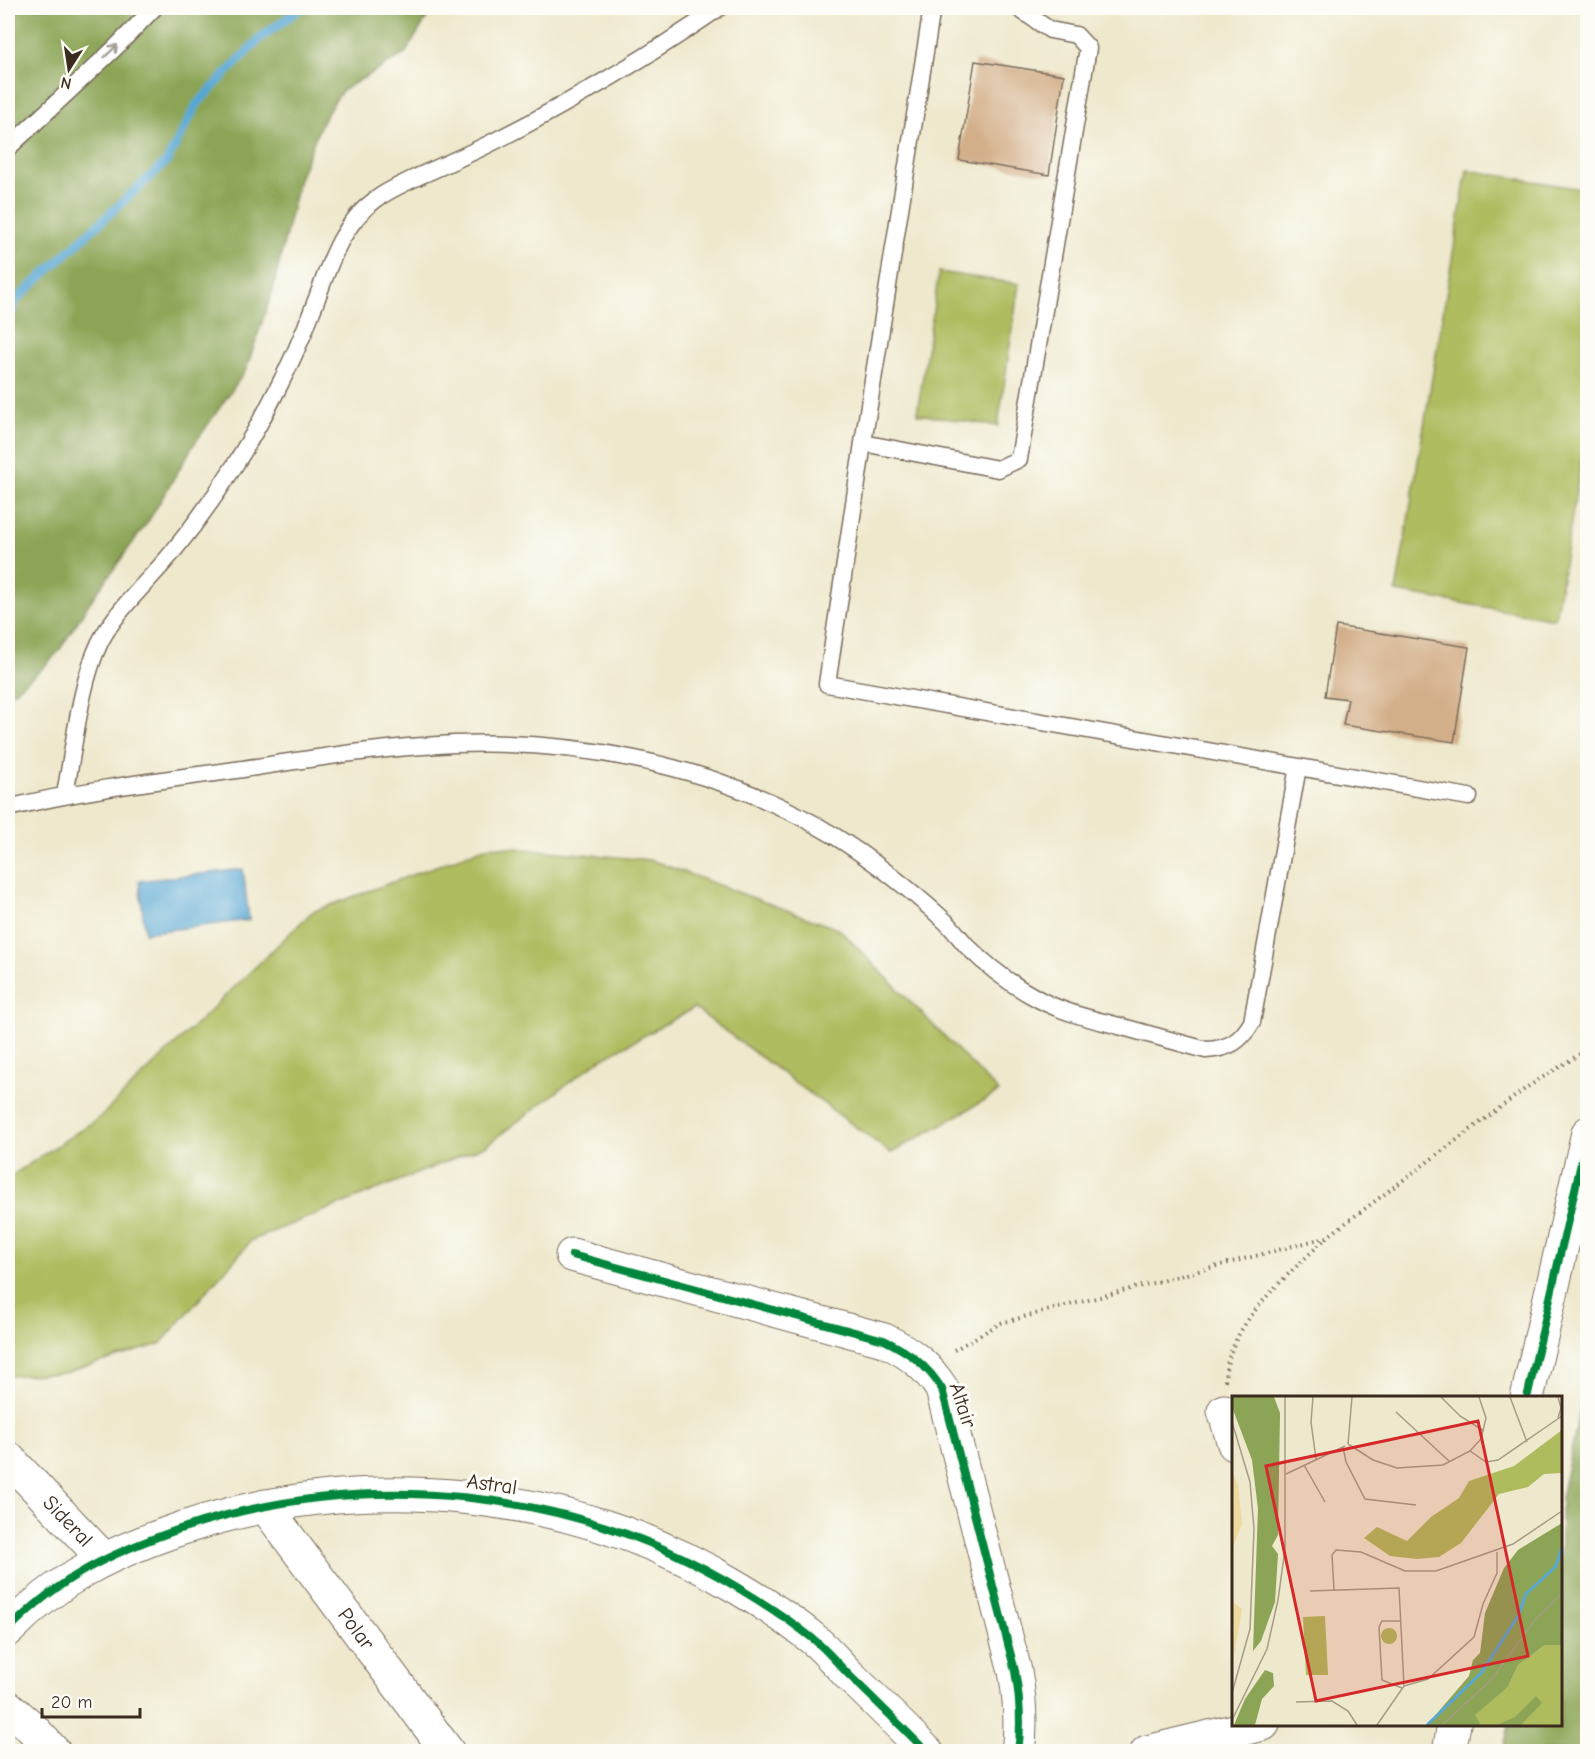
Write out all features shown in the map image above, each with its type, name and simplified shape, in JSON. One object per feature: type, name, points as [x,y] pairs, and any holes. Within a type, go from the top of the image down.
[{"type":"street","points":[[1527,1396],[1587,1133]]},
{"type":"street","name":"Altair","points":[[572,1255],[884,1340],[903,1349],[925,1367],[942,1389],[1015,1671],[1020,1699],[1021,1728],[1018,1752]]},
{"type":"street","points":[[1224,1411],[1232,1440]]},
{"type":"street","name":"Sideral","points":[[8,1458],[104,1559]]},
{"type":"street","name":"Astral","points":[[8,1630],[51,1590],[104,1559],[156,1537],[210,1519],[265,1506],[321,1497],[377,1494],[434,1495],[491,1500],[546,1511],[601,1526],[654,1545],[738,1587],[777,1612],[814,1640],[927,1752]]},
{"type":"street","name":"Polar","points":[[265,1506],[448,1752]]},
{"type":"street","points":[[8,1707],[28,1724],[54,1752]]},
{"type":"street","points":[[1147,1752],[1221,1743],[1261,1726]]},
{"type":"street","points":[[1449,1752],[1454,1726]]},
{"type":"lane","points":[[8,148],[107,56],[154,8]]},
{"type":"lane","points":[[65,794],[86,682],[101,639],[114,620],[173,552],[212,499],[248,444],[278,389],[304,333],[333,253],[345,232],[360,213],[391,189],[492,142],[573,99],[719,8]]},
{"type":"lane","points":[[932,8],[827,684],[1469,796]]},
{"type":"lane","points":[[863,443],[998,469],[1019,459],[1088,48],[1076,35],[1050,30],[1018,8]]},
{"type":"lane","points":[[8,808],[65,794],[370,751],[425,746],[481,744],[536,746],[634,760],[718,782],[758,796],[834,836],[910,891],[949,925],[984,962],[1040,1000],[1070,1013],[1206,1050],[1227,1047],[1237,1042],[1252,1022],[1298,767]]},
{"type":"path","points":[[1224,1411],[1225,1364],[1250,1315],[1327,1237],[1529,1086],[1587,1049]]},
{"type":"path","points":[[925,1367],[1001,1323],[1327,1237]]},
{"type":"green space","points":[[8,8],[433,8],[405,54],[343,90],[334,102],[320,126],[299,179],[273,290],[246,370],[193,446],[149,520],[90,602],[59,651],[42,669],[8,696]]},
{"type":"green space","points":[[1467,170],[1587,190],[1587,426],[1555,619],[1396,592]]},
{"type":"green space","points":[[939,272],[1019,284],[998,426],[917,414]]},
{"type":"green space","points":[[490,846],[651,860],[840,930],[999,1092],[891,1153],[694,1008],[598,1061],[485,1146],[252,1240],[160,1344],[65,1373],[8,1376],[8,1178],[99,1118],[312,912]]},
{"type":"green space","points":[[1587,1378],[1587,1751],[1503,1751],[1509,1726],[1562,1726],[1562,1492]]},
{"type":"water","points":[[243,869],[249,920],[145,933],[139,881]]},
{"type":"building","points":[[975,61],[1064,75],[1049,175],[959,160]]},
{"type":"building","points":[[1336,626],[1469,647],[1454,742],[1343,725],[1348,699],[1325,696]]},
{"type":"waterway","points":[[8,321],[16,300],[167,161],[197,104],[260,38],[301,8]]},
{"type":"cycle path","points":[[1527,1396],[1588,1133]]},
{"type":"cycle path","points":[[572,1255],[884,1340],[902,1349],[924,1366],[942,1389],[1015,1671],[1020,1712],[1018,1752]]},
{"type":"cycle path","points":[[8,1630],[47,1595],[87,1569],[131,1547],[180,1529],[250,1510],[321,1498],[394,1494],[466,1498],[538,1509],[608,1528],[676,1555],[740,1589],[768,1606],[817,1642],[927,1752]]}]
